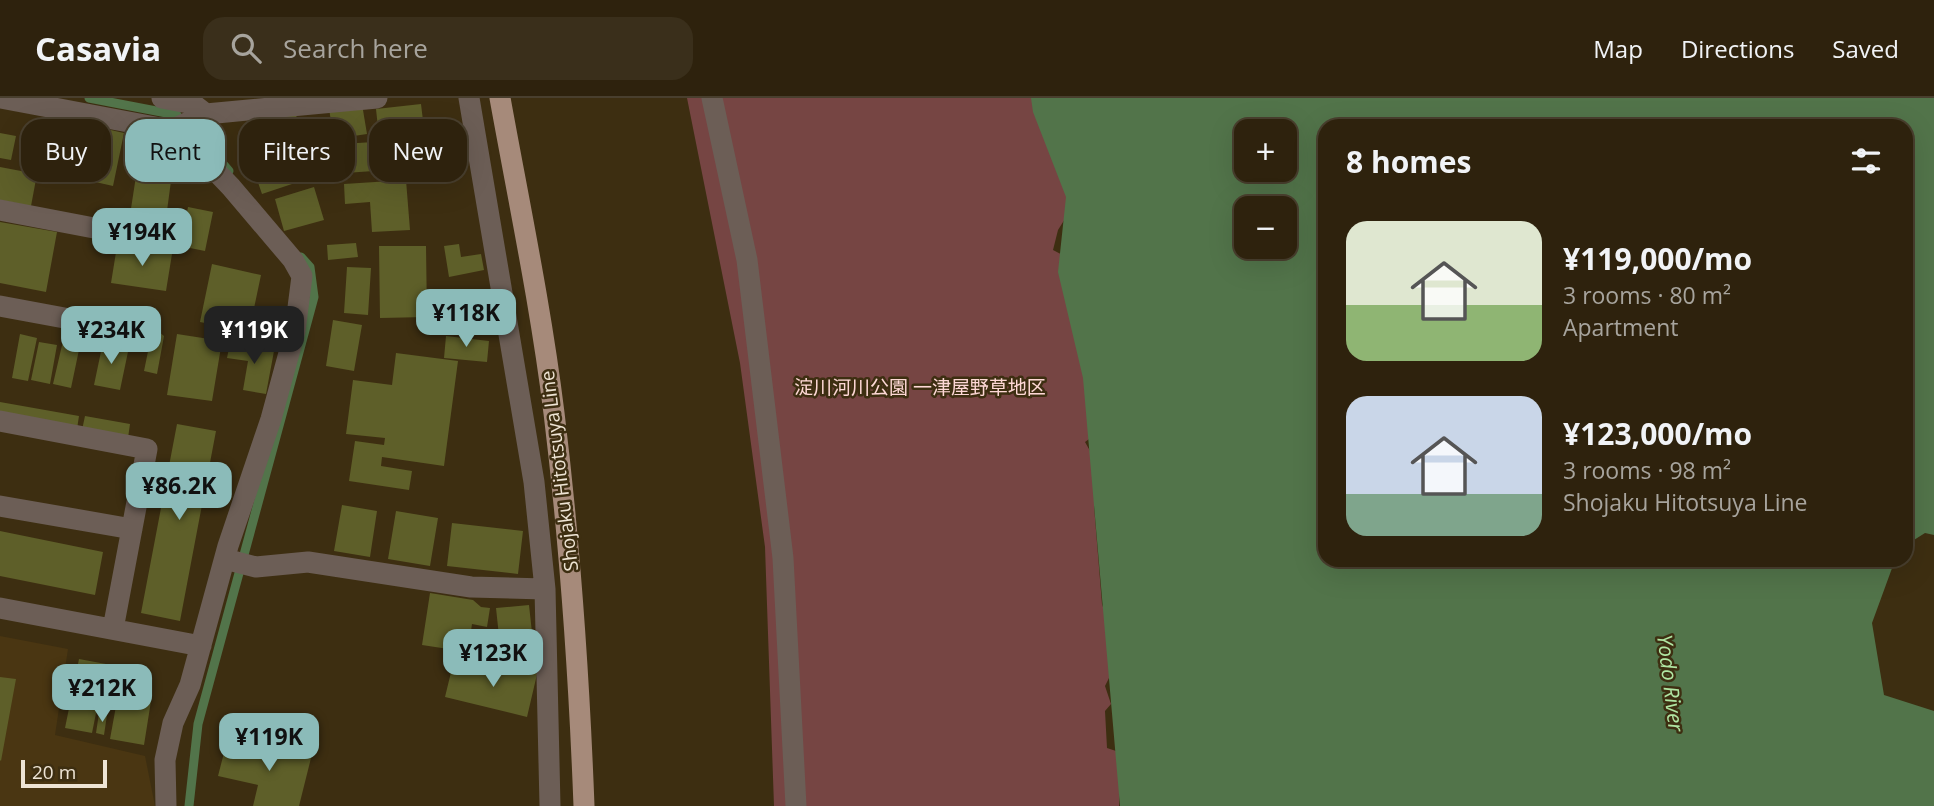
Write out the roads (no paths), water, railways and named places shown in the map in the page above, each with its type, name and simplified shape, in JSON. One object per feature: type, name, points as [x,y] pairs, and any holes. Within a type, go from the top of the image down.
[{"type":"main road","name":"Shojaku Hitotsuya Line","points":[[500,98],[554,411],[579,659],[584,806]]},
{"type":"street","points":[[1,98],[56,103],[125,119]]},
{"type":"street","points":[[162,98],[193,104],[206,114]]},
{"type":"street","points":[[195,119],[206,114],[286,102],[377,98]]},
{"type":"street","points":[[470,98],[534,482],[545,589],[550,806]]},
{"type":"street","points":[[712,98],[747,260],[783,558],[796,806]]},
{"type":"street","points":[[166,806],[165,760],[173,723],[190,685],[225,559],[271,419],[295,331],[302,276],[293,260],[225,181]]},
{"type":"street","points":[[0,210],[115,232]]},
{"type":"street","points":[[0,306],[86,322]]},
{"type":"street","points":[[0,421],[147,449],[113,629]]},
{"type":"street","points":[[0,506],[132,529]]},
{"type":"street","points":[[225,559],[256,567],[308,562],[471,587],[545,589]]},
{"type":"street","points":[[0,608],[201,646]]},
{"type":"water","name":"Yodo River","points":[[1031,98],[1934,98],[1934,535],[1925,533],[1913,541],[1913,119],[1318,119],[1318,567],[1892,567],[1872,623],[1884,695],[1934,711],[1934,806],[1120,806],[1083,378],[1058,272],[1066,197],[1033,112]]},
{"type":"waterway","points":[[89,98],[177,115]]},
{"type":"waterway","points":[[225,166],[229,171]]},
{"type":"waterway","points":[[189,806],[198,724],[314,297],[310,267],[301,257]]},
{"type":"park label","name":"淀川河川公園 一津屋野草地区","points":[[920,387]]}]
